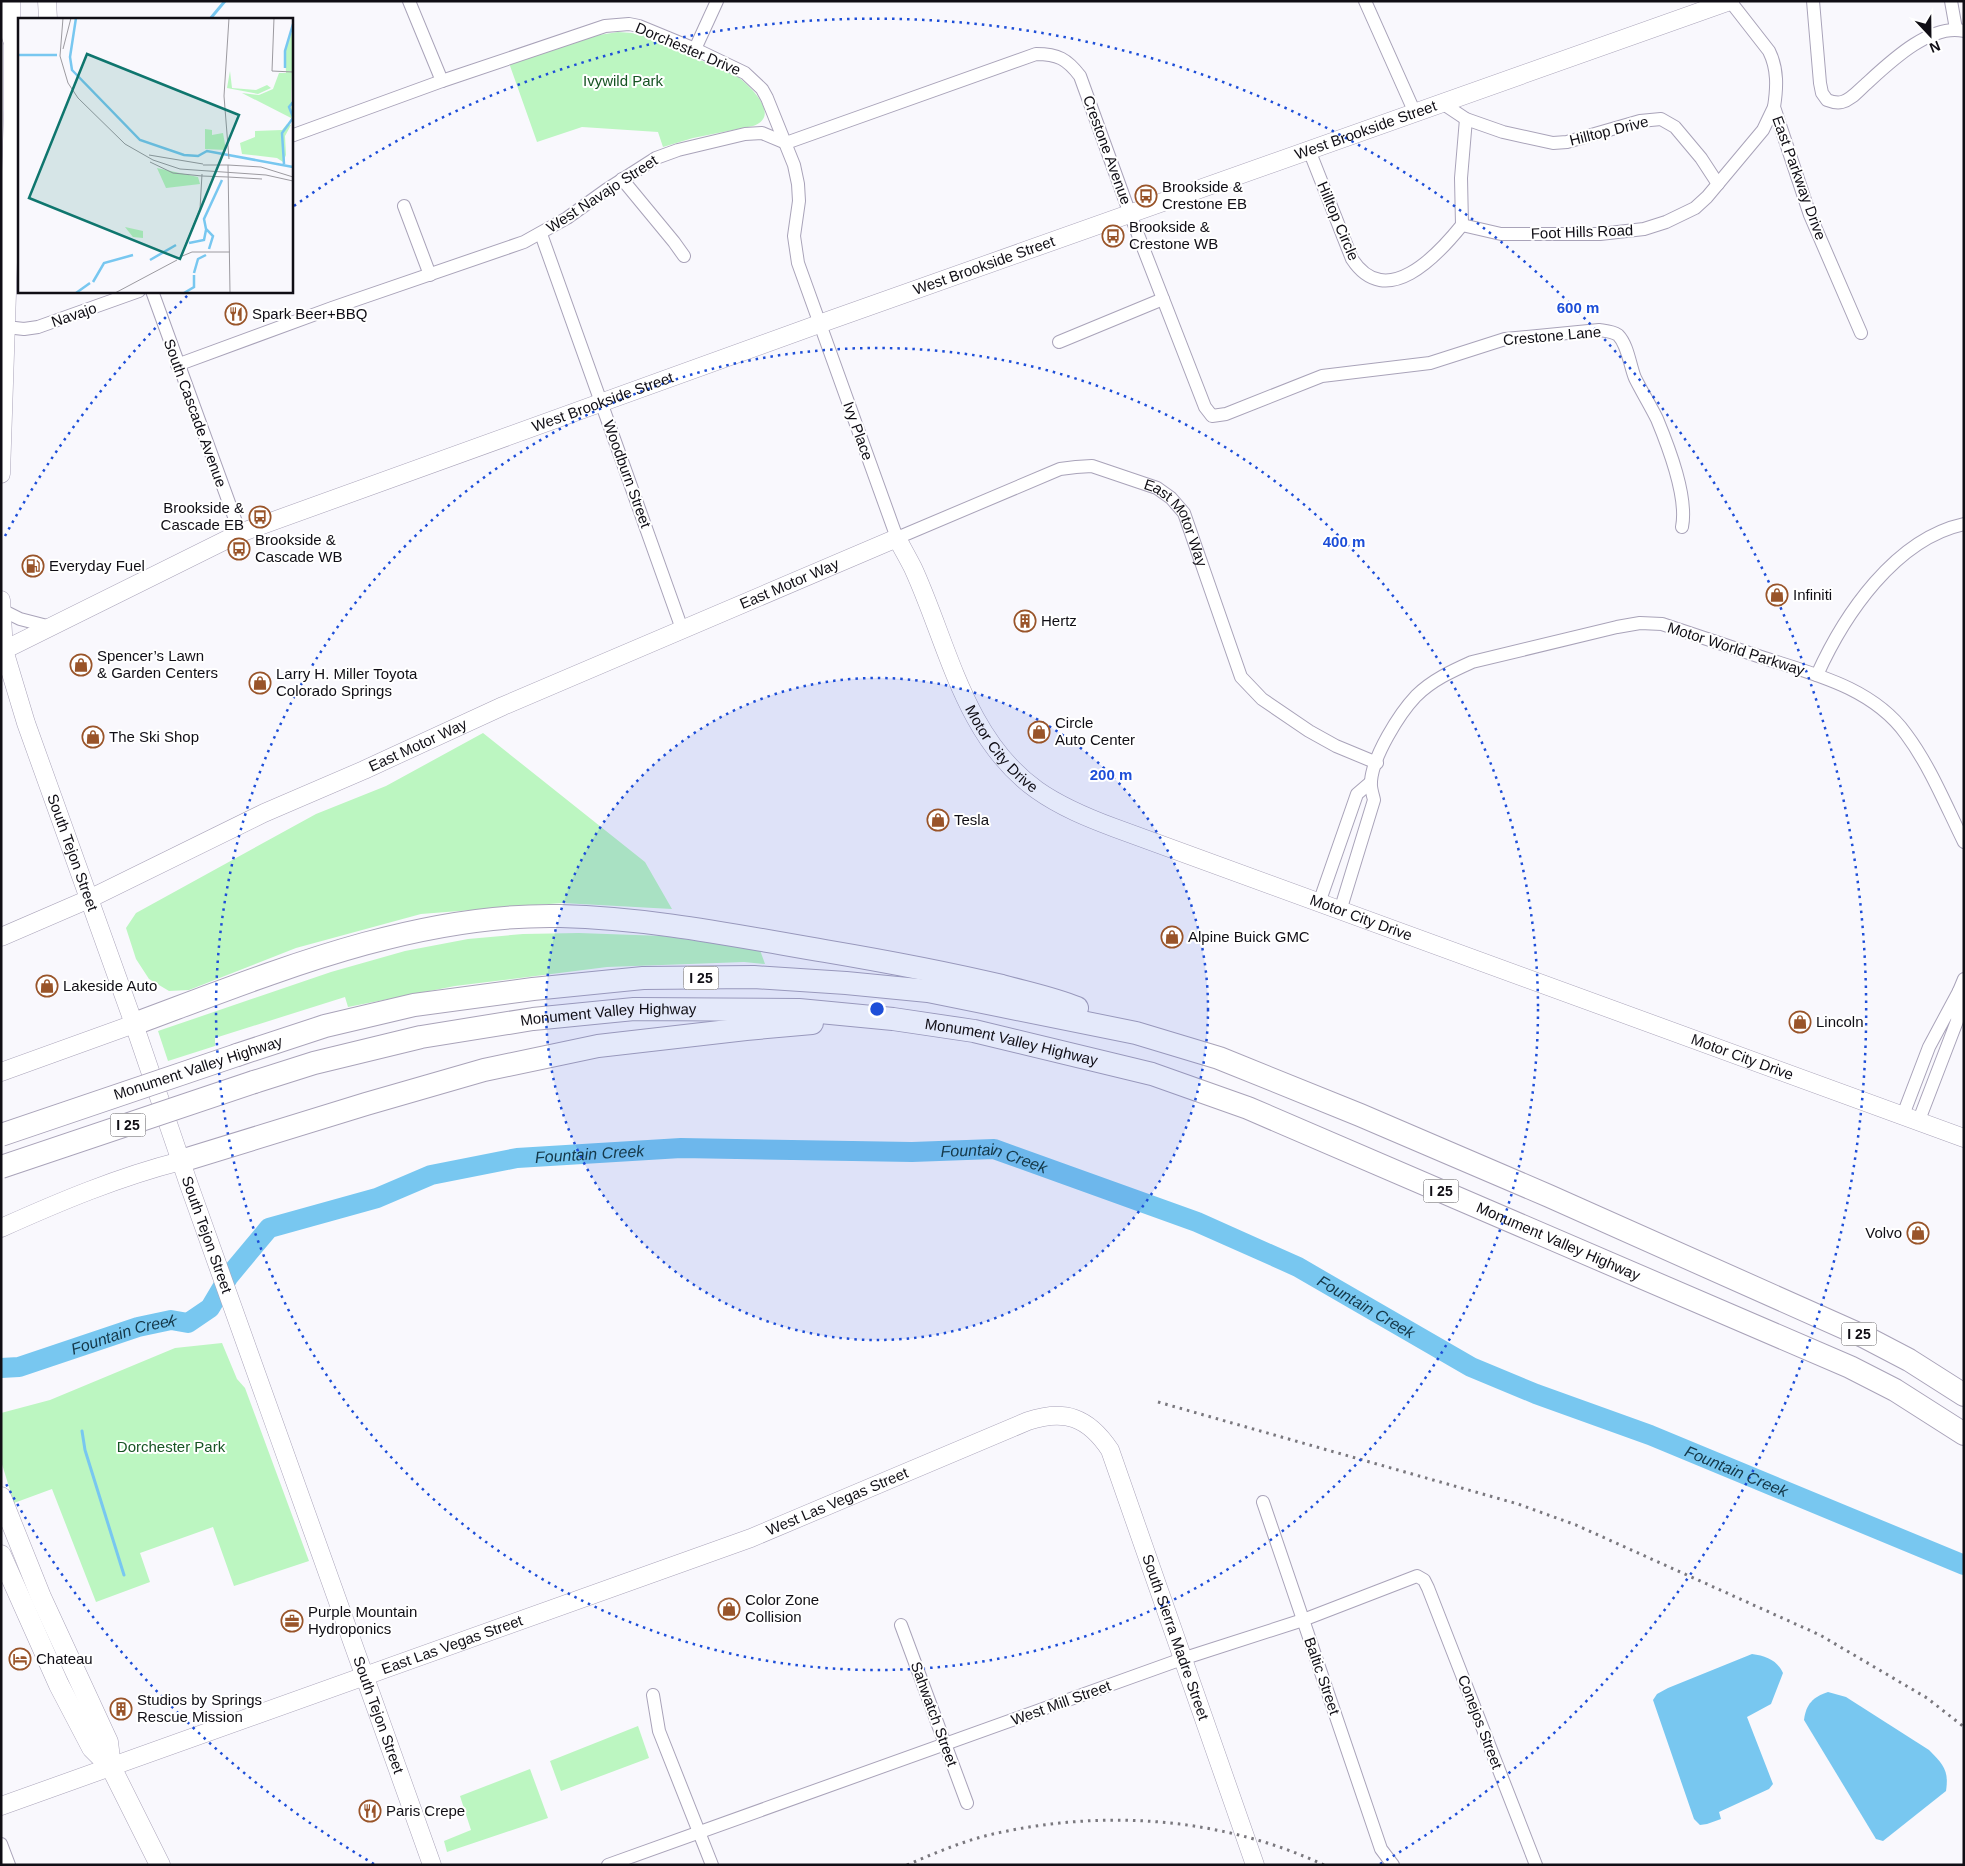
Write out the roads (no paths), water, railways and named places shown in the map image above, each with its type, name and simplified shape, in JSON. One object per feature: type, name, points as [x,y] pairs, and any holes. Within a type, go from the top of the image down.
[{"type":"highway","points":[[134,1024],[309,960],[385,938],[466,923],[512,918],[560,916],[655,922],[954,975],[1070,1005],[1169,1042]]},
{"type":"highway","name":"Monument Valley Highway","points":[[1,1134],[325,1026],[414,1005],[533,989],[661,978],[754,977],[846,983],[928,992],[1070,1019],[1169,1042],[1219,1058],[1360,1115],[1776,1296],[1889,1349],[1964,1394]]},
{"type":"highway","name":"Monument Valley Highway","points":[[1,1167],[314,1063],[421,1037],[533,1019],[624,1010],[699,1008],[799,1010],[893,1019],[974,1031],[1078,1055],[1152,1074],[1248,1108],[1850,1367],[1895,1390],[1964,1434]]},
{"type":"highway","points":[[180,1162],[366,1104],[484,1070],[563,1053],[598,1046],[746,1029],[893,1019]]},
{"type":"main road","points":[[1,1497],[41,1597],[108,1742],[111,1767]]},
{"type":"main road","points":[[1,1555],[59,1686],[92,1748],[111,1767],[160,1865]]},
{"type":"street","points":[[47,1],[48,18]]},
{"type":"street","points":[[409,1],[442,81]]},
{"type":"street","points":[[695,49],[717,1]]},
{"type":"street","points":[[1364,1],[1414,113]]},
{"type":"street","name":"West Brookside Street","points":[[3,650],[240,534],[820,324],[1730,1]]},
{"type":"street","name":"East Parkway Drive","points":[[1730,1],[1774,60],[1776,89],[1774,107],[1810,215],[1861,334]]},
{"type":"street","points":[[1812,1],[1822,92],[1827,100],[1835,103],[1844,102],[1899,54],[1911,46],[1940,31],[1960,30],[1951,1]]},
{"type":"street","name":"Dorchester Drive","points":[[292,136],[442,81],[605,26],[629,24],[639,26],[745,72],[767,98],[794,165],[799,192],[795,248],[798,263],[820,324]]},
{"type":"street","points":[[1,474],[13,100],[10,31]]},
{"type":"street","name":"Crestone Avenue","points":[[786,143],[1036,54],[1050,54],[1070,64],[1080,76],[1130,214],[1205,407],[1212,416]]},
{"type":"street","points":[[13,100],[18,82]]},
{"type":"street","name":"Hilltop Drive","points":[[1442,103],[1466,119],[1503,132],[1552,142],[1567,142],[1640,121],[1661,119],[1675,127],[1701,158],[1718,184]]},
{"type":"street","points":[[1718,184],[1763,130],[1774,107]]},
{"type":"street","points":[[1462,225],[1461,178],[1466,119]]},
{"type":"street","name":"West Navajo Street","points":[[177,365],[332,308],[524,242],[567,218],[622,179],[656,158],[703,143],[745,134],[762,133],[786,143]]},
{"type":"street","name":"Hilltop Circle","points":[[1309,150],[1352,259],[1366,276],[1386,280],[1415,272],[1437,254],[1462,225]]},
{"type":"street","points":[[622,179],[684,256]]},
{"type":"street","name":"Foot Hills Road","points":[[1462,225],[1501,234],[1622,233],[1644,229],[1683,214],[1701,202],[1718,184]]},
{"type":"street","points":[[404,206],[430,275]]},
{"type":"street","name":"Woodburn Street","points":[[540,234],[682,629]]},
{"type":"street","name":"Navajo","points":[[6,327],[38,328],[136,292]]},
{"type":"street","name":"South Cascade Avenue","points":[[152,292],[177,365],[240,534]]},
{"type":"street","points":[[1059,342],[1163,299]]},
{"type":"street","name":"Ivy Place","points":[[820,324],[897,538]]},
{"type":"street","name":"Crestone Lane","points":[[1212,416],[1226,414],[1322,376],[1424,364],[1505,339],[1599,330],[1609,331],[1618,336],[1624,345],[1635,378],[1657,420],[1680,484],[1683,522]]},
{"type":"street","name":"East Motor Way","points":[[1,936],[89,899],[264,813],[364,770],[503,706],[1060,469],[1092,466],[1157,488],[1172,498],[1184,513],[1241,677],[1262,699],[1309,731],[1336,746],[1377,763]]},
{"type":"street","points":[[1817,675],[1829,649],[1850,615],[1888,567],[1904,552],[1922,541],[1941,531],[1964,524]]},
{"type":"street","name":"Motor City Drive","points":[[897,538],[913,567],[978,724],[1007,763],[1036,789],[1060,804],[1105,824],[1340,911],[1911,1117],[1964,1138]]},
{"type":"street","points":[[2,605],[20,619],[51,627]]},
{"type":"street","name":"South Tejon Street","points":[[2,605],[3,650],[26,723],[134,1024],[180,1162],[432,1865]]},
{"type":"street","name":"Motor World Parkway","points":[[1340,911],[1374,800],[1371,782],[1384,743],[1416,696],[1450,672],[1472,662],[1640,623],[1662,624],[1817,675],[1849,688],[1871,701],[1890,716],[1906,733],[1964,842]]},
{"type":"street","name":"Motor World Parkway","points":[[1319,903],[1357,794],[1371,782]]},
{"type":"street","points":[[1911,1117],[1957,1021],[1959,991],[1964,979]]},
{"type":"street","points":[[1,1072],[134,1024]]},
{"type":"street","points":[[1,1228],[62,1200],[151,1169],[180,1162]]},
{"type":"street","name":"West Las Vegas Street","points":[[592,1594],[751,1538],[1028,1421],[1046,1415],[1071,1417],[1080,1421]]},
{"type":"street","name":"South Sierra Madre Street","points":[[1080,1421],[1101,1436],[1110,1450],[1255,1865]]},
{"type":"street","name":"Baltic Street","points":[[1264,1502],[1381,1849],[1394,1865]]},
{"type":"street","name":"West Mill Street","points":[[608,1865],[1182,1659],[1303,1620],[1417,1576],[1424,1580]]},
{"type":"street","name":"Conejos Street","points":[[1424,1580],[1536,1865]]},
{"type":"street","name":"East Las Vegas Street","points":[[1,1806],[592,1594]]},
{"type":"street","name":"Sahwatch Street","points":[[901,1625],[967,1802]]},
{"type":"street","points":[[653,1695],[660,1731],[712,1865]]},
{"type":"street","points":[[1,1844],[8,1865]]},
{"type":"water","points":[[1752,1654],[1770,1659],[1778,1665],[1783,1673],[1771,1704],[1747,1717],[1773,1784],[1769,1789],[1719,1812],[1721,1819],[1700,1825],[1694,1819],[1653,1700],[1657,1694],[1668,1688]]},
{"type":"water","points":[[1828,1692],[1846,1697],[1929,1750],[1946,1773],[1946,1791],[1883,1841],[1876,1839],[1804,1720],[1806,1710],[1811,1702],[1818,1696]]},
{"type":"waterway","points":[[211,18],[225,1]]},
{"type":"waterway","name":"Fountain Creek","points":[[1,1368],[19,1367],[138,1327],[171,1320],[188,1323],[210,1308],[229,1276],[269,1228],[377,1198],[431,1175],[517,1158],[681,1148],[912,1152],[994,1149],[1197,1222],[1298,1267],[1471,1367],[1536,1394],[1650,1435],[1964,1565]]},
{"type":"waterway","points":[[82,1431],[85,1450],[124,1575]]},
{"type":"railway","points":[[1158,1402],[1518,1504],[1576,1525],[1820,1635],[1927,1698],[1964,1727]]},
{"type":"railway","points":[[907,1865],[960,1844],[993,1834],[1035,1826],[1119,1820],[1161,1822],[1244,1836],[1285,1849],[1324,1865]]},
{"type":"place","name":"Brookside & Crestone EB","points":[[1146,196]]},
{"type":"place","name":"Brookside & Crestone WB","points":[[1113,236]]},
{"type":"place","name":"Spark Beer+BBQ","points":[[236,314]]},
{"type":"place","name":"Brookside & Cascade EB","points":[[260,517]]},
{"type":"place","name":"Brookside & Cascade WB","points":[[239,549]]},
{"type":"place","name":"Everyday Fuel","points":[[33,566]]},
{"type":"place","name":"Infiniti","points":[[1777,595]]},
{"type":"place","name":"Hertz","points":[[1025,621]]},
{"type":"place","name":"Spencer’s Lawn & Garden Centers","points":[[81,665]]},
{"type":"place","name":"Larry H. Miller Toyota Colorado Springs","points":[[260,683]]},
{"type":"place","name":"Circle Auto Center","points":[[1039,732]]},
{"type":"place","name":"The Ski Shop","points":[[93,737]]},
{"type":"place","name":"Tesla","points":[[938,820]]},
{"type":"place","name":"Alpine Buick GMC","points":[[1172,937]]},
{"type":"place","name":"Lakeside Auto","points":[[47,986]]},
{"type":"place","name":"Lincoln","points":[[1800,1022]]},
{"type":"place","name":"Volvo","points":[[1918,1233]]},
{"type":"place","name":"Color Zone Collision","points":[[729,1609]]},
{"type":"place","name":"Purple Mountain Hydroponics","points":[[292,1621]]},
{"type":"place","name":"Chateau","points":[[20,1659]]},
{"type":"place","name":"Studios by Springs Rescue Mission","points":[[121,1709]]},
{"type":"place","name":"Paris Crepe","points":[[370,1811]]},
{"type":"park label","name":"Ivywild Park","points":[[623,81]]},
{"type":"park label","name":"Dorchester Park","points":[[171,1447]]}]
